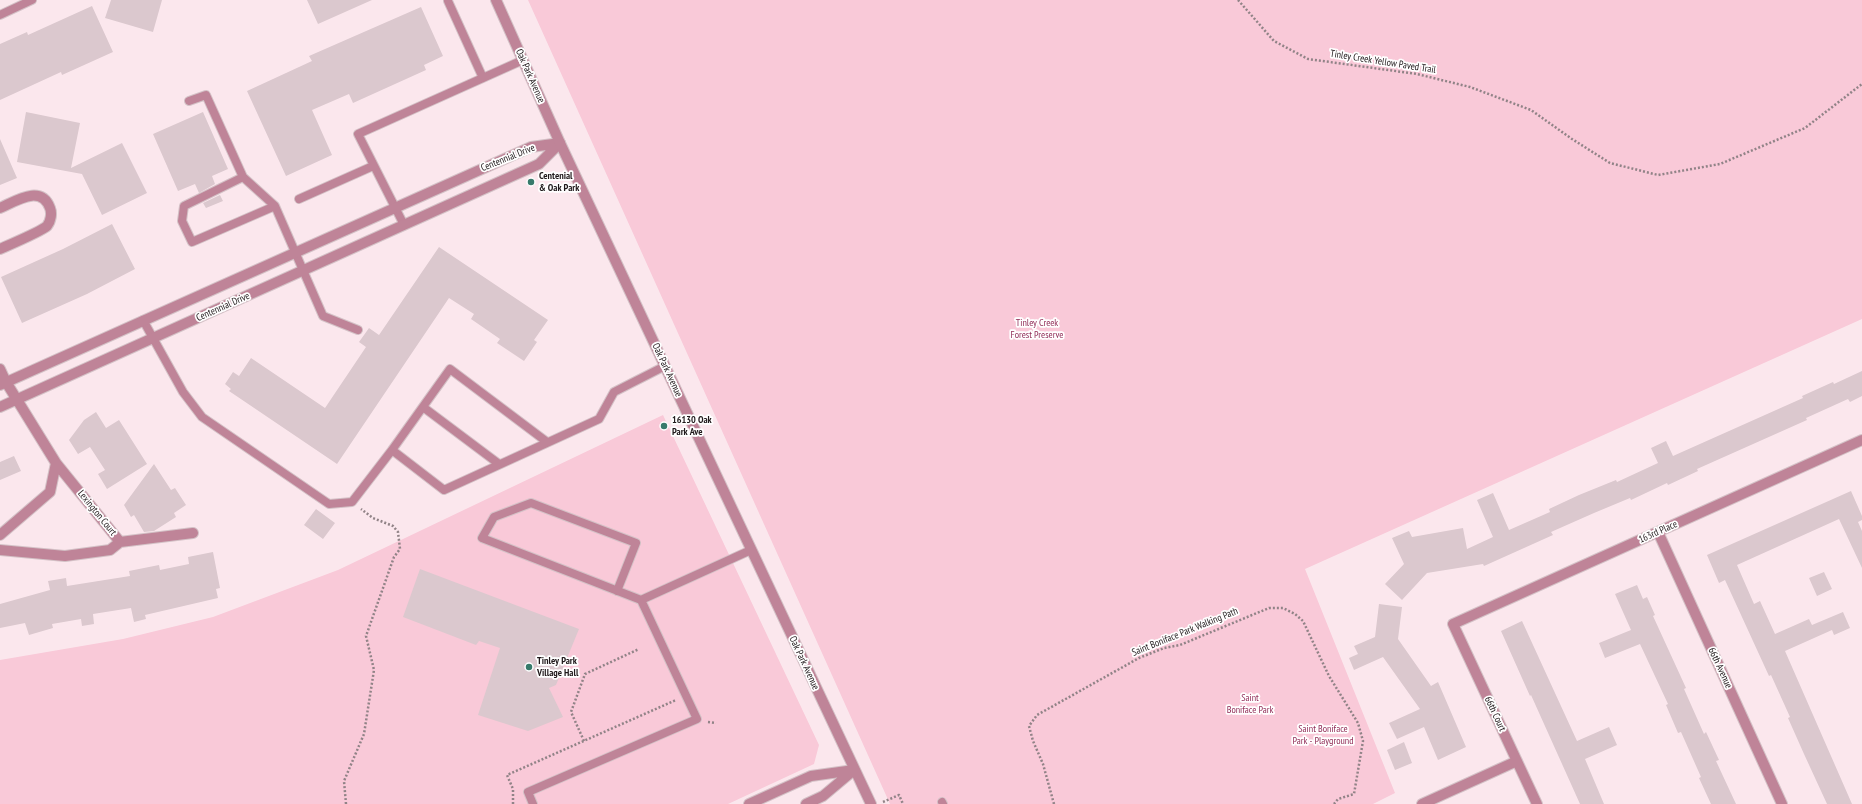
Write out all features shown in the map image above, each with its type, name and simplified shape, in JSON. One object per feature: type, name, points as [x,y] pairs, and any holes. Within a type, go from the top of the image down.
[{"type":"street","name":"Oak Park Avenue","points":[[496,0],[560,142],[871,804]]},
{"type":"street","name":"Centennial Drive","points":[[3,383],[531,147],[560,142]]},
{"type":"street","name":"Centennial Drive","points":[[0,407],[539,164],[560,142]]},
{"type":"street","points":[[0,208],[26,196],[36,195],[46,200],[51,210],[51,217],[47,226],[0,249]]},
{"type":"street","name":"Lexington Court","points":[[0,369],[3,383],[17,399],[56,463],[120,542],[110,550],[65,556],[0,550]]},
{"type":"street","name":"163rd Place","points":[[1453,624],[1862,440]]},
{"type":"street","points":[[0,536],[50,492],[56,463]]},
{"type":"street","name":"66th Avenue","points":[[1658,532],[1782,804]]},
{"type":"street","points":[[120,542],[192,533]]},
{"type":"street","name":"66th Court","points":[[1453,624],[1537,804]]},
{"type":"street","points":[[1422,804],[1517,761]]},
{"type":"street","points":[[749,804],[811,776],[854,770]]},
{"type":"street","points":[[806,804],[823,796],[854,770]]},
{"type":"lane","points":[[0,15],[32,0]]},
{"type":"lane","points":[[448,1],[483,78]]},
{"type":"lane","points":[[404,225],[358,134],[523,60]]},
{"type":"lane","points":[[189,101],[206,95],[244,177],[275,206],[323,316],[358,330]]},
{"type":"lane","points":[[299,200],[373,166]]},
{"type":"lane","points":[[244,177],[184,206],[182,221],[192,242],[275,206]]},
{"type":"lane","points":[[144,320],[184,392],[202,417],[329,504],[352,502],[392,450],[450,369],[547,442]]},
{"type":"lane","points":[[392,450],[444,490],[599,419],[614,392],[665,366]]},
{"type":"lane","points":[[423,407],[499,464]]},
{"type":"lane","points":[[533,804],[528,792],[697,719],[641,600],[617,591],[482,538],[494,517],[531,503],[636,543],[617,591]]},
{"type":"lane","points":[[641,600],[751,550]]},
{"type":"path","name":"Tinley Creek Yellow Paved Trail","points":[[1238,0],[1274,41],[1308,59],[1417,74],[1470,87],[1531,110],[1572,139],[1610,162],[1658,175],[1720,164],[1805,128],[1862,84]]},
{"type":"path","points":[[346,804],[344,800],[344,782],[364,734],[374,670],[366,636],[394,557],[400,550],[398,532],[393,526],[373,518]]},
{"type":"path","name":"Saint Boniface Park Walking Path","points":[[1054,804],[1043,764],[1033,741],[1029,726],[1037,715],[1138,658],[1164,648],[1180,645],[1269,608],[1283,608],[1295,614],[1303,621],[1329,676],[1358,723],[1364,741],[1354,794],[1338,799],[1334,804]]},
{"type":"path","points":[[584,741],[571,712],[585,674],[639,650]]},
{"type":"path","points":[[513,804],[513,789],[507,775],[679,698]]},
{"type":"path","points":[[878,804],[899,795],[903,804]]},
{"type":"green space","name":"Tinley Creek Forest Preserve","points":[[528,0],[1862,0],[1862,319],[1305,569],[1395,793],[1373,804],[890,804]]},
{"type":"green space","points":[[663,415],[819,745],[814,764],[728,804],[0,804],[0,660],[123,639],[213,617],[338,570]]},
{"type":"building","points":[[111,0],[162,0],[153,32],[105,18]]},
{"type":"building","points":[[307,0],[372,0],[318,24]]},
{"type":"building","points":[[92,6],[113,52],[62,75],[61,72],[0,100],[0,44],[27,32],[28,35]]},
{"type":"building","points":[[421,7],[443,56],[424,65],[426,70],[353,103],[349,94],[312,110],[332,155],[286,176],[247,91],[312,61],[309,56]]},
{"type":"building","points":[[26,112],[80,123],[71,168],[122,143],[147,193],[102,215],[82,174],[17,162]]},
{"type":"building","points":[[203,112],[228,169],[212,176],[215,184],[199,193],[195,184],[178,191],[153,134]]},
{"type":"building","points":[[0,139],[17,178],[0,185]]},
{"type":"building","points":[[220,195],[223,201],[206,208],[203,203]]},
{"type":"building","points":[[112,224],[135,269],[87,294],[22,323],[1,277],[63,249]]},
{"type":"building","points":[[439,247],[548,320],[534,340],[537,342],[524,361],[497,343],[500,339],[471,319],[474,314],[449,298],[337,464],[229,391],[231,389],[225,384],[233,372],[239,376],[251,358],[325,408],[366,347],[359,342],[369,328],[379,335]]},
{"type":"building","points":[[1862,371],[1862,396],[1850,402],[1848,399],[1806,418],[1807,420],[1697,469],[1698,471],[1668,485],[1667,483],[1631,500],[1630,498],[1594,513],[1551,532],[1553,535],[1484,566],[1483,564],[1427,573],[1402,600],[1385,584],[1404,564],[1392,538],[1409,531],[1412,537],[1463,528],[1467,549],[1493,537],[1477,500],[1493,493],[1509,530],[1550,512],[1549,509],[1579,495],[1616,480],[1617,482],[1658,463],[1651,448],[1666,441],[1673,456],[1803,398],[1802,396],[1833,382],[1834,384]]},
{"type":"building","points":[[96,412],[106,428],[119,420],[147,464],[107,489],[98,474],[105,470],[90,447],[78,454],[69,440],[84,420]]},
{"type":"building","points":[[14,456],[21,471],[0,480],[0,462]]},
{"type":"building","points":[[154,464],[171,490],[175,488],[186,505],[174,513],[176,517],[154,531],[144,532],[134,515],[131,517],[124,505]]},
{"type":"building","points":[[1851,491],[1862,516],[1862,520],[1858,522],[1862,531],[1862,568],[1839,519],[1737,565],[1754,604],[1760,601],[1775,634],[1809,619],[1812,625],[1843,612],[1850,628],[1834,635],[1832,630],[1785,651],[1852,804],[1827,804],[1788,718],[1790,717],[1771,675],[1769,676],[1725,580],[1719,583],[1707,555]]},
{"type":"building","points":[[316,509],[335,523],[323,539],[304,525]]},
{"type":"building","points":[[213,552],[220,588],[216,589],[218,598],[145,615],[146,619],[134,622],[131,608],[93,614],[94,624],[82,626],[81,619],[52,624],[53,628],[29,635],[25,623],[0,628],[0,604],[50,590],[48,581],[66,578],[67,586],[130,576],[129,571],[159,565],[160,570],[189,564],[188,557]]},
{"type":"building","name":"Tinley Park Village Hall","points":[[420,569],[579,629],[556,685],[549,688],[563,717],[528,731],[478,715],[500,648],[479,641],[476,645],[403,617]]},
{"type":"building","points":[[1824,572],[1832,589],[1817,596],[1809,578]]},
{"type":"building","points":[[1637,585],[1643,599],[1647,597],[1655,615],[1653,616],[1686,688],[1684,689],[1704,734],[1706,732],[1719,760],[1716,761],[1736,804],[1711,804],[1699,778],[1701,777],[1681,732],[1678,733],[1666,705],[1668,704],[1640,644],[1605,658],[1599,643],[1631,630],[1615,594]]},
{"type":"building","points":[[1379,604],[1402,607],[1398,639],[1431,686],[1438,682],[1466,747],[1438,760],[1424,727],[1397,739],[1389,723],[1420,709],[1383,657],[1354,670],[1349,658],[1358,654],[1354,646],[1375,637]]},
{"type":"building","points":[[1522,621],[1577,741],[1609,727],[1617,745],[1585,759],[1604,804],[1580,804],[1531,695],[1530,696],[1501,631]]},
{"type":"building","points":[[1404,742],[1412,763],[1395,770],[1387,750]]},
{"type":"place","name":"Centenial & Oak Park","points":[[531,182]]},
{"type":"place","name":"16130 Oak Park Ave","points":[[664,426]]},
{"type":"place","name":"Tinley Park Village Hall","points":[[529,667]]},
{"type":"park label","name":"Saint Boniface Park","points":[[1250,704]]},
{"type":"park label","name":"Saint Boniface Park - Playground","points":[[1323,734]]}]
